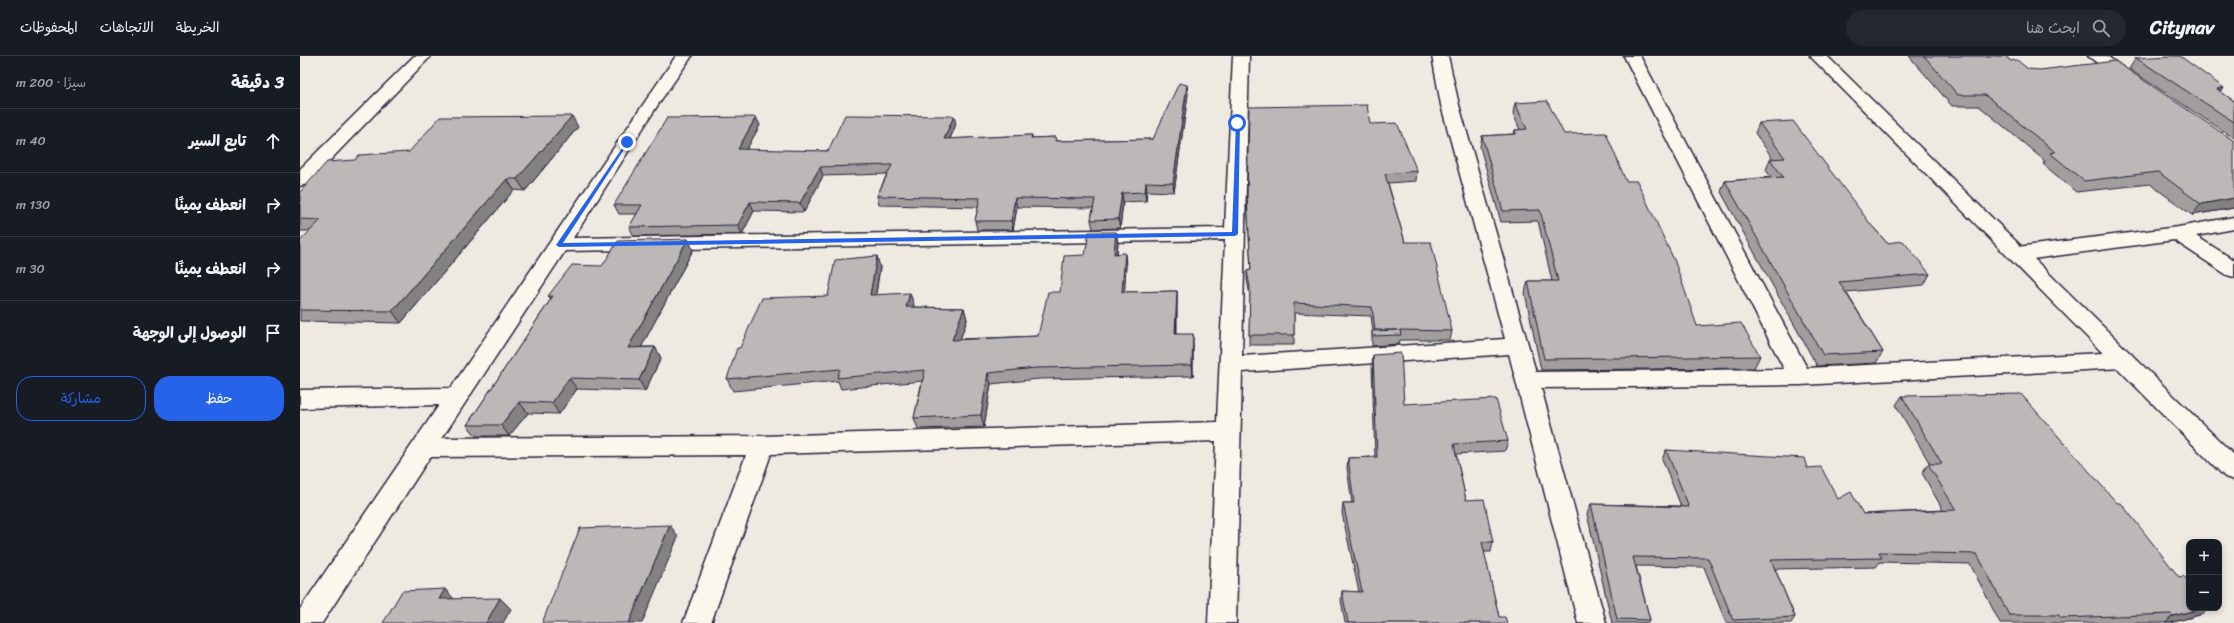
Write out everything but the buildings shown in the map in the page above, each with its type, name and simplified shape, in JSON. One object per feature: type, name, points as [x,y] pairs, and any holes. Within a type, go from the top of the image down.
[{"type":"street","points":[[300,180],[423,56]]},
{"type":"street","points":[[306,623],[559,245],[652,100],[684,56]]},
{"type":"street","points":[[1222,623],[1241,56]]},
{"type":"street","points":[[1440,56],[1450,105],[1518,346],[1592,623]]},
{"type":"street","points":[[1632,56],[1688,160],[1800,377]]},
{"type":"street","points":[[1818,56],[2234,470]]},
{"type":"street","points":[[2096,56],[2142,87]]},
{"type":"street","points":[[2017,254],[2178,233],[2234,223]]},
{"type":"street","points":[[2178,233],[2234,270]]},
{"type":"street","points":[[559,245],[1235,234]]},
{"type":"street","points":[[1231,365],[1518,346]]},
{"type":"street","points":[[1527,380],[1800,377],[2123,360]]},
{"type":"street","points":[[300,399],[458,396]]},
{"type":"street","points":[[423,448],[762,445],[1229,431]]},
{"type":"street","points":[[697,623],[762,445]]},
{"type":"route","points":[[627,142],[559,245],[1235,234],[1237,123]]}]
